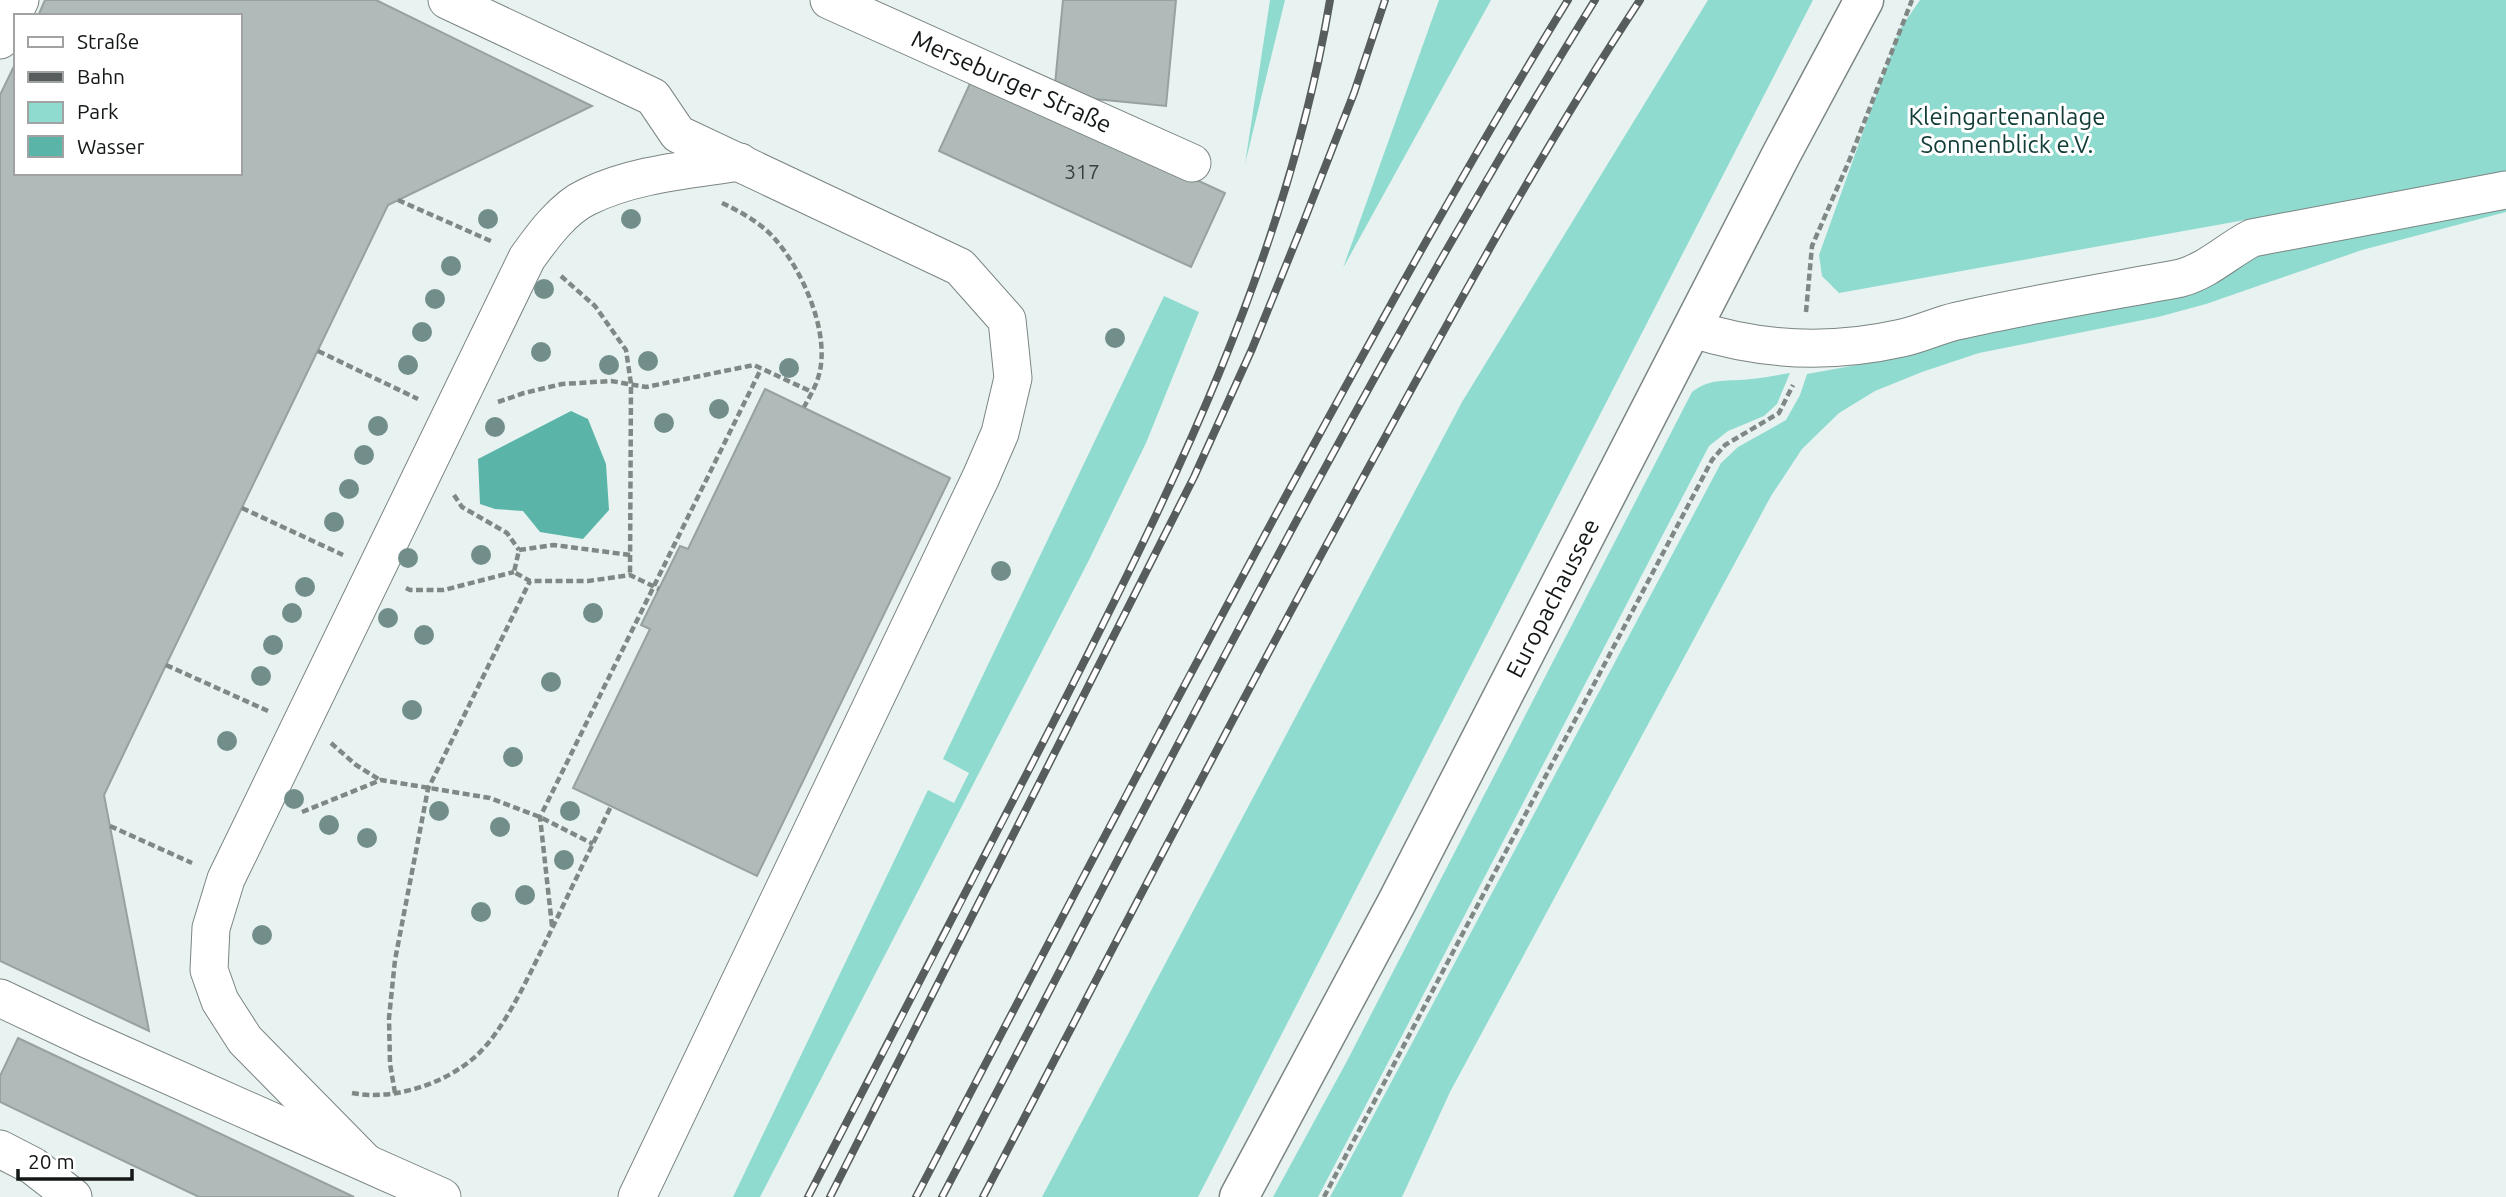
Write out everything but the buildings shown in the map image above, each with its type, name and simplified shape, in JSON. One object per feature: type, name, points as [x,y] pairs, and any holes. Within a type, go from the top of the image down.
[{"type":"main road","name":"Europachaussee","points":[[1239,1197],[1397,902],[1782,153],[1864,0]]},
{"type":"lane","points":[[0,40],[20,0]]},
{"type":"lane","points":[[447,0],[653,97],[678,134],[960,267],[1007,320],[1013,377],[1000,433],[637,1197]]},
{"type":"lane","name":"Merseburger Straße","points":[[829,0],[1192,163]]},
{"type":"lane","points":[[365,1162],[246,1040],[220,1001],[209,970],[209,956],[211,928],[226,878],[527,258],[550,226],[585,197],[659,175],[740,162]]},
{"type":"lane","points":[[1693,329],[1756,345],[1802,349],[1866,345],[1903,338],[1956,321],[2181,278],[2199,273],[2252,238],[2506,190]]},
{"type":"lane","points":[[0,998],[442,1197]]},
{"type":"lane","points":[[0,1149],[33,1166],[73,1197]]},
{"type":"path","points":[[1324,1197],[1712,460],[1725,445],[1779,413],[1798,374],[1812,246],[1913,0]]},
{"type":"path","points":[[398,200],[527,258]]},
{"type":"path","points":[[718,200],[743,213],[774,237],[796,267],[813,305],[821,344],[819,377],[804,407]]},
{"type":"path","points":[[560,275],[595,306],[626,350],[631,384],[630,575]]},
{"type":"path","points":[[318,351],[463,420],[467,412],[524,393],[562,384],[611,381],[646,387],[754,365],[811,393]]},
{"type":"path","points":[[552,927],[540,817],[656,587],[761,369]]},
{"type":"path","points":[[451,491],[462,507],[507,533],[519,550],[514,572]]},
{"type":"path","points":[[242,508],[389,575],[410,590],[444,590],[514,572],[530,581],[588,581],[630,575],[656,587]]},
{"type":"path","points":[[519,550],[554,545],[630,555]]},
{"type":"path","points":[[395,1093],[390,1065],[389,1018],[395,960],[428,789],[530,581]]},
{"type":"path","points":[[166,665],[313,733],[315,729],[356,765],[381,780],[490,798],[540,817],[593,844]]},
{"type":"path","points":[[297,815],[308,808],[381,780]]},
{"type":"path","points":[[343,1090],[355,1094],[395,1093],[441,1080],[477,1055],[500,1025],[526,983],[611,806]]},
{"type":"path","points":[[110,826],[226,878]]},
{"type":"green space","points":[[1270,0],[1285,0],[1245,164]]},
{"type":"green space","points":[[1439,0],[1491,0],[1343,268]]},
{"type":"green space","points":[[1708,0],[1813,0],[1198,1197],[1042,1197],[1462,402]]},
{"type":"green space","name":"Kleingartenanlage Sonnenblick e.V.","points":[[1920,0],[2506,0],[2506,173],[1839,293],[1822,276],[1819,255],[1900,29]]},
{"type":"green space","points":[[2506,198],[2506,212],[2362,250],[2206,304],[2158,317],[1979,353],[1875,391],[1839,413],[1802,449],[1771,496],[1450,1092],[1402,1197],[1330,1197],[1721,463],[1738,447],[1786,420],[1800,395],[1807,374],[1901,357],[2232,254]]},
{"type":"green space","points":[[1164,296],[1199,312],[1146,443],[1088,562],[760,1197],[733,1197],[928,790],[954,803],[969,773],[943,759]]},
{"type":"green space","points":[[1790,373],[1777,404],[1764,416],[1728,431],[1709,446],[1318,1197],[1273,1197],[1347,1061],[1692,392],[1713,382]]},
{"type":"water","points":[[571,411],[588,419],[606,464],[609,510],[583,539],[540,532],[523,511],[495,509],[480,504],[478,459]]},
{"type":"railway","points":[[808,1197],[1097,636],[1140,549],[1220,372],[1255,281],[1285,189],[1311,96],[1330,0]]},
{"type":"railway","points":[[830,1197],[1194,477],[1252,349],[1304,221],[1354,93],[1385,0]]},
{"type":"railway","points":[[916,1197],[1300,470],[1464,175],[1568,0]]},
{"type":"railway","points":[[942,1197],[1178,743],[1339,442],[1507,146],[1595,0]]},
{"type":"railway","points":[[983,1197],[1224,737],[1403,404],[1534,171],[1640,0]]}]
